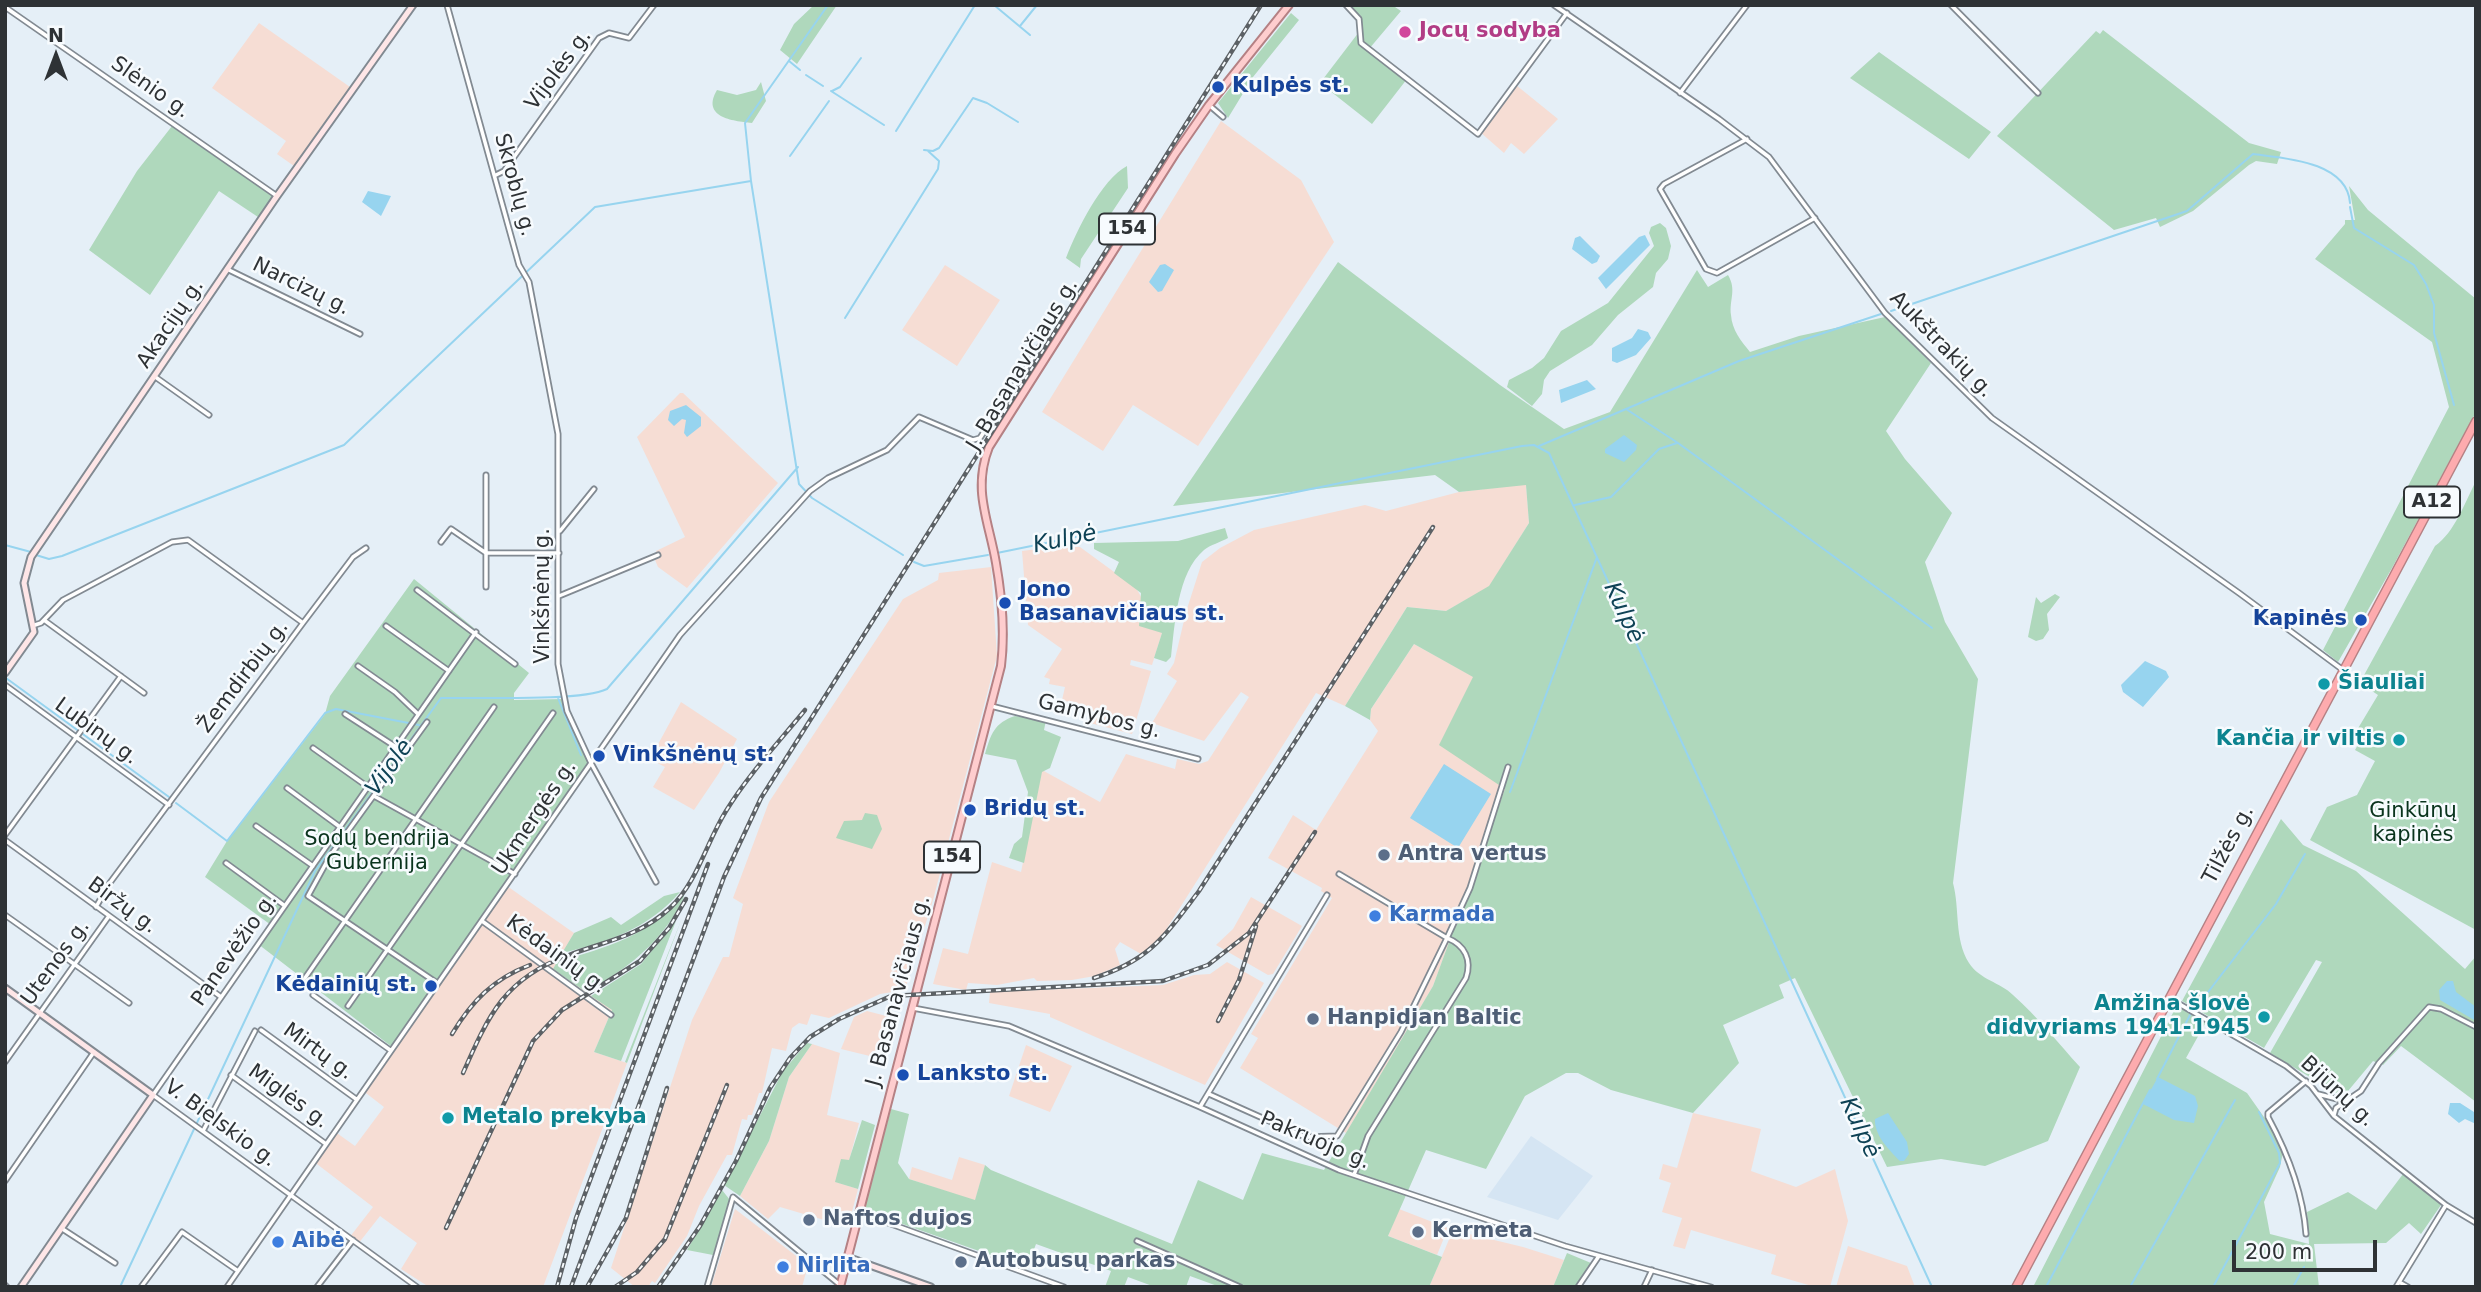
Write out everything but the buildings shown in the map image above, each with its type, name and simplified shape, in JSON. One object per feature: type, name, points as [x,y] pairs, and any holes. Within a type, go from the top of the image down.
[{"type":"highway","name":"Tilžės g.","points":[[2016,1287],[2476,422]]},
{"type":"main road","name":"J. Basanavičiaus g.","points":[[840,1286],[991,706],[1004,643],[996,564],[981,494],[982,464],[989,447],[1175,154],[1209,105],[1290,5]]},
{"type":"street","name":"Akacijų g.","points":[[34,625],[24,583],[33,554],[277,196],[414,5]]},
{"type":"street","name":"Skroblų g.","points":[[447,5],[522,271],[529,282],[547,373]]},
{"type":"street","name":"Vijolės g.","points":[[496,175],[504,171],[599,38],[610,33],[629,38],[654,5]]},
{"type":"street","points":[[1346,5],[1359,19],[1361,43],[1478,134],[1567,13]]},
{"type":"street","name":"Aukštrakių g.","points":[[1554,5],[1747,139],[1781,171],[1885,313],[1992,418],[2343,670]]},
{"type":"street","points":[[1680,93],[1747,5]]},
{"type":"street","points":[[1951,5],[2038,93]]},
{"type":"street","name":"Slėnio g.","points":[[5,7],[277,196]]},
{"type":"street","points":[[1209,105],[1223,117]]},
{"type":"street","points":[[1747,139],[1664,184],[1660,189],[1706,269],[1717,273],[1815,218]]},
{"type":"street","name":"Narcizų g.","points":[[227,269],[360,334]]},
{"type":"street","name":"Ukmergės g.","points":[[227,1287],[680,635],[810,491],[828,478],[887,450],[919,417],[973,440],[980,438],[1048,334]]},
{"type":"street","name":"Vinkšnėnų g.","points":[[547,373],[558,434],[558,664],[565,699],[571,722],[591,763],[656,882]]},
{"type":"street","points":[[154,376],[209,415]]},
{"type":"street","points":[[486,475],[486,587]]},
{"type":"street","points":[[559,533],[594,489]]},
{"type":"street","points":[[442,542],[451,530],[486,553],[559,553]]},
{"type":"street","name":"Žemdirbių g.","points":[[34,625],[44,620],[63,600],[172,542],[188,540],[303,623],[109,884],[96,907]]},
{"type":"street","points":[[303,623],[353,557],[366,548]]},
{"type":"street","points":[[559,596],[658,555]]},
{"type":"street","points":[[417,590],[515,664]]},
{"type":"street","points":[[44,620],[144,693]]},
{"type":"street","points":[[5,673],[32,638],[34,625]]},
{"type":"street","points":[[386,626],[449,671]]},
{"type":"street","name":"Panevėžio g.","points":[[21,1287],[476,632]]},
{"type":"street","points":[[358,666],[395,692],[418,714]]},
{"type":"street","points":[[5,838],[121,676]]},
{"type":"street","name":"Lubinų g.","points":[[5,685],[169,805]]},
{"type":"street","name":"Gamybos g.","points":[[991,706],[1198,759]]},
{"type":"street","points":[[305,978],[494,707]]},
{"type":"street","points":[[348,1006],[553,713]]},
{"type":"street","points":[[345,714],[396,747]]},
{"type":"street","points":[[427,722],[330,856],[308,896],[437,983]]},
{"type":"street","points":[[313,748],[368,787]]},
{"type":"street","points":[[1209,1094],[1306,1138],[1336,1136],[1401,1032],[1447,938],[1469,888],[1508,766]]},
{"type":"street","points":[[286,788],[340,827]]},
{"type":"street","points":[[374,796],[515,874]]},
{"type":"street","points":[[256,826],[313,866]]},
{"type":"street","name":"Biržų g.","points":[[5,838],[221,997]]},
{"type":"street","points":[[226,863],[285,906]]},
{"type":"street","points":[[1339,874],[1447,938],[1465,951],[1469,966],[1466,978],[1367,1136],[1354,1175]]},
{"type":"street","points":[[1200,1107],[1327,895]]},
{"type":"street","points":[[5,915],[130,1003]]},
{"type":"street","name":"Utenos g.","points":[[5,1062],[109,916]]},
{"type":"street","name":"Kėdainių g.","points":[[482,921],[611,1015]]},
{"type":"street","name":"V. Bielskio g.","points":[[5,988],[417,1287]]},
{"type":"street","points":[[313,995],[390,1050]]},
{"type":"street","name":"Bijūnų g.","points":[[2168,997],[2267,1054],[2306,1081],[2334,1116],[2446,1205],[2476,1223]]},
{"type":"street","points":[[2334,1116],[2336,1108],[2353,1099],[2361,1091],[2379,1063],[2429,1007],[2441,1009],[2476,1027]]},
{"type":"street","name":"Pakruojo g.","points":[[913,1008],[1009,1026],[1354,1175],[1599,1256],[1709,1286]]},
{"type":"street","name":"Mirtų g.","points":[[261,1030],[356,1099]]},
{"type":"street","points":[[201,1129],[253,1033]]},
{"type":"street","points":[[5,1181],[94,1052]]},
{"type":"street","name":"Miglės g.","points":[[232,1075],[326,1144]]},
{"type":"street","points":[[2306,1081],[2268,1113],[2288,1152],[2304,1214],[2306,1234]]},
{"type":"street","points":[[2316,1094],[2345,1101]]},
{"type":"street","points":[[707,1287],[733,1197],[840,1286]]},
{"type":"street","points":[[2396,1287],[2446,1205]]},
{"type":"street","points":[[859,1212],[1064,1287]]},
{"type":"street","points":[[61,1228],[115,1263]]},
{"type":"street","points":[[141,1287],[181,1232],[238,1270]]},
{"type":"street","points":[[317,1287],[353,1240]]},
{"type":"street","points":[[1137,1241],[1240,1287]]},
{"type":"street","points":[[847,1256],[931,1287]]},
{"type":"street","points":[[1578,1287],[1599,1256]]},
{"type":"street","points":[[1644,1287],[1652,1270]]},
{"type":"street","points":[[2399,1282],[2408,1287]]},
{"type":"shaded area","points":[[259,23],[350,87],[294,166],[277,154],[286,141],[212,88]]},
{"type":"shaded area","points":[[1516,85],[1558,119],[1524,154],[1511,143],[1504,153],[1480,132]]},
{"type":"shaded area","points":[[1221,121],[1301,180],[1334,242],[1198,446],[1133,405],[1103,451],[1042,412]]},
{"type":"shaded area","points":[[945,265],[1000,300],[957,366],[902,330]]},
{"type":"shaded area","points":[[680,393],[778,483],[687,588],[658,567],[655,560],[659,558],[656,551],[685,537],[637,437]]},
{"type":"shaded area","points":[[1526,484],[1529,523],[1489,587],[1446,611],[1407,607],[1345,706],[1316,693],[1162,936],[1141,954],[1120,942],[1115,949],[1120,965],[1095,976],[1072,980],[1037,981],[1034,978],[997,985],[968,983],[966,990],[933,984],[943,948],[968,954],[992,862],[1021,872],[1042,770],[1100,802],[1126,754],[1175,769],[1177,759],[1199,764],[1208,761],[1249,697],[1241,692],[1204,741],[1152,723],[1177,681],[1167,674],[1174,663],[1202,562],[1220,548],[1254,530],[1365,505],[1386,511],[1459,492]]},
{"type":"shaded area","points":[[1060,546],[1080,547],[1136,588],[1162,633],[1152,665],[1131,660],[1130,665],[1151,671],[1132,734],[1090,723],[1093,709],[1062,700],[1065,687],[1049,684],[1050,679],[1044,677],[1062,649],[1028,625],[1022,551]]},
{"type":"shaded area","points":[[991,567],[997,656],[933,900],[905,990],[880,994],[829,1018],[811,1014],[807,1025],[799,1023],[792,1028],[786,1051],[772,1048],[762,1093],[759,1093],[752,1115],[748,1115],[747,1120],[742,1119],[732,1155],[727,1155],[699,1206],[687,1236],[655,1283],[652,1281],[648,1287],[635,1287],[611,1268],[692,1020],[723,957],[729,957],[743,904],[733,898],[769,802],[903,599],[938,580],[939,573]]},
{"type":"shaded area","points":[[1414,644],[1474,677],[1506,788],[1433,986],[1346,1133],[1240,1068],[1258,1038],[1251,1034],[1332,898],[1321,891],[1322,888],[1268,858],[1293,815],[1316,830],[1378,731],[1370,720],[1371,709]]},
{"type":"shaded area","points":[[681,702],[737,739],[719,773],[694,810],[653,787],[665,767],[650,759]]},
{"type":"shaded area","points":[[507,886],[574,933],[553,969],[612,1010],[594,1052],[627,1063],[543,1287],[429,1287],[401,1269],[417,1243],[380,1216],[358,1244],[349,1238],[373,1207],[313,1161],[334,1131],[355,1146],[384,1107],[362,1090]]},
{"type":"shaded area","points":[[1251,897],[1302,926],[1273,974],[1268,975],[1216,945],[1233,929]]},
{"type":"shaded area","points":[[1227,962],[1264,983],[1205,1085],[1050,1017],[1050,1014],[989,1003],[990,992],[1163,985],[1194,975],[1210,974]]},
{"type":"shaded area","points":[[867,1011],[894,1018],[884,1053],[878,1058],[841,1049],[854,1017]]},
{"type":"shaded area","points":[[812,1044],[840,1053],[827,1115],[859,1123],[849,1161],[836,1182],[858,1189],[848,1227],[780,1207],[768,1219],[740,1196],[769,1141],[789,1077]]},
{"type":"shaded area","points":[[1026,1045],[1072,1066],[1050,1112],[1009,1096]]},
{"type":"shaded area","points":[[1693,1113],[1761,1129],[1751,1171],[1796,1187],[1835,1169],[1848,1221],[1830,1287],[1815,1287],[1771,1274],[1776,1255],[1691,1230],[1685,1249],[1673,1246],[1682,1218],[1662,1212],[1671,1183],[1659,1179],[1663,1164],[1677,1168]]},
{"type":"shaded area","points":[[1531,1136],[1593,1176],[1558,1220],[1487,1197]]},
{"type":"shaded area","points":[[959,1157],[985,1165],[975,1201],[909,1179],[912,1167],[952,1180]]},
{"type":"shaded area","points":[[735,1209],[808,1265],[802,1287],[711,1287]]},
{"type":"shaded area","name":"Kermeta","points":[[1399,1209],[1448,1228],[1437,1255],[1388,1236]]},
{"type":"shaded area","points":[[1453,1230],[1564,1260],[1553,1287],[1429,1287]]},
{"type":"shaded area","points":[[1848,1246],[1907,1266],[1915,1287],[1836,1287]]},
{"type":"green space","points":[[814,5],[837,5],[797,64],[780,50],[794,24]]},
{"type":"green space","points":[[1348,5],[1392,5],[1401,11],[1369,49],[1407,79],[1372,124],[1320,83],[1362,28],[1361,16]]},
{"type":"green space","points":[[1291,13],[1299,20],[1253,77],[1228,118],[1218,103]]},
{"type":"green space","points":[[2103,30],[2249,143],[2281,152],[2277,164],[2256,161],[2193,211],[2160,227],[2156,218],[2114,230],[1997,136],[2096,31],[2100,34]]},
{"type":"green space","points":[[1879,52],[1991,132],[1969,159],[1850,78]]},
{"type":"green space","points":[[761,82],[766,101],[752,123],[728,119],[716,112],[713,99],[717,90],[737,95],[756,90]]},
{"type":"green space","points":[[172,126],[271,193],[273,198],[258,217],[219,191],[150,295],[89,250],[137,171]]},
{"type":"green space","points":[[1127,166],[1128,188],[1081,259],[1080,268],[1066,258],[1077,234],[1099,194],[1117,173]]},
{"type":"green space","points":[[2349,186],[2368,210],[2476,299],[2476,412],[2338,662],[2323,650],[2449,407],[2432,342],[2315,259],[2345,224],[2345,220],[2355,220]]},
{"type":"green space","points":[[1660,223],[1666,228],[1671,246],[1668,259],[1656,273],[1653,287],[1618,315],[1592,345],[1550,371],[1544,380],[1542,394],[1532,406],[1507,387],[1509,380],[1544,358],[1561,331],[1608,303],[1654,246],[1649,233],[1651,227]]},
{"type":"green space","points":[[1338,262],[1500,385],[1564,429],[1610,412],[1697,270],[1708,287],[1728,275],[1732,285],[1733,326],[1750,352],[1799,336],[1885,317],[1931,363],[1886,431],[1905,459],[1952,513],[1925,562],[1945,622],[1978,679],[1953,883],[1959,934],[1964,954],[1974,969],[2022,1003],[2080,1067],[2048,1141],[1985,1166],[1941,1159],[1887,1167],[1795,978],[1779,985],[1784,998],[1723,1025],[1739,1063],[1693,1113],[1611,1090],[1578,1073],[1566,1073],[1525,1096],[1486,1169],[1426,1150],[1388,1236],[1442,1257],[1429,1287],[1220,1287],[1190,1276],[1186,1287],[1155,1287],[1128,1277],[1124,1287],[1105,1287],[1111,1271],[1036,1244],[1027,1268],[863,1210],[891,1109],[909,1114],[898,1163],[909,1179],[975,1200],[985,1165],[991,1170],[1172,1244],[1198,1180],[1243,1200],[1262,1153],[1324,1170],[1433,986],[1505,789],[1439,745],[1473,677],[1414,644],[1371,709],[1370,720],[1345,706],[1407,607],[1446,611],[1489,586],[1529,523],[1526,485],[1459,492],[1435,475],[1173,506]]},
{"type":"green space","name":"Ginkūnų kapinės","points":[[2476,481],[2476,930],[2310,840],[2327,807],[2357,795],[2375,761],[2355,750],[2364,734],[2357,730],[2378,695],[2363,685],[2363,677],[2435,546],[2454,525]]},
{"type":"green space","points":[[1225,528],[1228,538],[1204,550],[1188,572],[1176,615],[1171,657],[1166,662],[1154,658],[1162,633],[1139,626],[1141,593],[1114,573],[1119,562],[1094,549],[1094,543],[1178,541]]},
{"type":"green space","name":"Sodų bendrija Gubernija","points":[[414,579],[529,673],[514,693],[514,700],[565,699],[591,763],[392,1047],[258,944],[271,925],[205,877],[227,841],[325,714],[330,696]]},
{"type":"green space","points":[[2055,594],[2060,597],[2047,614],[2049,630],[2043,639],[2036,641],[2028,637],[2036,597],[2041,603]]},
{"type":"green space","points":[[1015,716],[1046,720],[1044,730],[1061,737],[1050,768],[1042,772],[1024,863],[1009,858],[1014,844],[1022,837],[1028,792],[1016,760],[985,754],[994,730],[1002,722]]},
{"type":"green space","points":[[865,813],[877,815],[882,829],[872,849],[836,838],[844,821],[862,820]]},
{"type":"green space","points":[[2281,819],[2303,845],[2356,871],[2465,969],[2476,956],[2476,1102],[2401,1046],[2383,1065],[2373,1061],[2343,1097],[2270,1053],[2322,962],[2316,960],[2264,1048],[2182,1001]]},
{"type":"green space","points":[[680,892],[655,916],[641,925],[611,939],[562,953],[574,933],[611,917],[621,925],[664,896]]},
{"type":"green space","points":[[684,894],[673,917],[645,951],[623,969],[586,992],[553,969],[557,962],[610,945],[642,930],[671,908]]},
{"type":"green space","points":[[682,918],[627,1063],[625,1062]]},
{"type":"green space","points":[[676,921],[621,1061],[594,1052],[612,1010],[591,996],[641,964]]},
{"type":"green space","points":[[2177,1005],[2206,1022],[2186,1058],[2247,1093],[2271,1127],[2283,1152],[2280,1167],[2264,1202],[2270,1234],[2309,1244],[2307,1212],[2348,1192],[2376,1210],[2403,1174],[2441,1205],[2421,1234],[2409,1223],[2386,1243],[2314,1244],[2319,1287],[2033,1287]]},
{"type":"green space","points":[[807,1043],[812,1044],[789,1077],[769,1141],[740,1196],[724,1185],[783,1071]]},
{"type":"green space","points":[[862,1120],[875,1125],[858,1189],[835,1182],[841,1159],[849,1160]]},
{"type":"green space","points":[[722,1190],[730,1200],[713,1255],[687,1250]]},
{"type":"green space","points":[[1567,1253],[1591,1263],[1575,1287],[1553,1287]]},
{"type":"water","points":[[368,191],[391,196],[381,216],[362,202]]},
{"type":"water","points":[[1645,235],[1650,245],[1606,289],[1598,278],[1639,237]]},
{"type":"water","points":[[1580,236],[1600,256],[1597,262],[1592,264],[1572,249],[1575,238]]},
{"type":"water","points":[[1165,264],[1174,270],[1162,291],[1158,292],[1149,282],[1160,265]]},
{"type":"water","points":[[1638,329],[1648,332],[1651,338],[1636,355],[1617,363],[1612,361],[1612,348],[1632,338]]},
{"type":"water","points":[[1587,380],[1596,389],[1561,403],[1559,390]]},
{"type":"water","points":[[686,405],[701,417],[701,426],[687,437],[684,433],[686,420],[682,419],[674,426],[668,420],[670,411]]},
{"type":"water","points":[[1624,435],[1637,445],[1636,450],[1624,462],[1605,453],[1605,449]]},
{"type":"water","points":[[2145,661],[2166,671],[2169,677],[2143,707],[2123,692],[2121,685]]},
{"type":"water","points":[[1444,764],[1491,794],[1458,848],[1410,818]]},
{"type":"water","points":[[2447,981],[2453,981],[2456,992],[2476,1007],[2476,1021],[2440,1000],[2439,990]]},
{"type":"water","points":[[2158,1077],[2195,1096],[2198,1106],[2194,1123],[2174,1120],[2143,1104]]},
{"type":"water","points":[[2450,1103],[2460,1103],[2474,1112],[2476,1124],[2465,1119],[2459,1123],[2448,1114]]},
{"type":"water","points":[[1888,1113],[1907,1142],[1909,1154],[1904,1161],[1900,1161],[1891,1152],[1875,1125],[1875,1119]]},
{"type":"waterway","name":"Kulpė","points":[[828,5],[745,123],[751,181],[799,484],[812,498],[903,555]]},
{"type":"waterway","points":[[896,131],[975,5]]},
{"type":"waterway","points":[[994,5],[1030,35]]},
{"type":"waterway","points":[[1020,26],[1037,5]]},
{"type":"waterway","points":[[832,91],[840,87],[861,58]]},
{"type":"waterway","points":[[789,61],[800,70]]},
{"type":"waterway","points":[[806,75],[823,86]]},
{"type":"waterway","points":[[831,91],[884,125]]},
{"type":"waterway","points":[[924,150],[933,151],[939,148],[973,98],[987,103],[1018,122]]},
{"type":"waterway","points":[[790,156],[829,101]]},
{"type":"waterway","points":[[845,318],[938,169],[939,161],[928,151]]},
{"type":"waterway","points":[[1891,311],[2187,211],[2253,154],[2296,160],[2326,170],[2338,178],[2346,189],[2350,203]]},
{"type":"waterway","points":[[36,555],[49,559],[62,556],[344,445],[595,207],[751,181]]},
{"type":"waterway","points":[[2350,207],[2354,228],[2414,265],[2426,284],[2434,305],[2434,333],[2454,405]]},
{"type":"waterway","points":[[1539,446],[1739,361],[1881,314]]},
{"type":"waterway","points":[[1626,409],[1678,443],[1932,628]]},
{"type":"waterway","points":[[1575,505],[1611,497],[1659,449],[1677,443]]},
{"type":"waterway","name":"Kulpė","points":[[997,553],[1522,446],[1534,445],[1549,453],[1932,1287]]},
{"type":"waterway","name":"Vijolė","points":[[120,1287],[315,871],[441,698],[575,696],[607,689],[798,467]]},
{"type":"waterway","points":[[5,545],[31,552]]},
{"type":"waterway","name":"Kulpė","points":[[914,562],[924,566],[988,555]]},
{"type":"waterway","points":[[1510,792],[1597,557]]},
{"type":"waterway","points":[[6,678],[169,797]]},
{"type":"waterway","points":[[558,698],[581,755]]},
{"type":"waterway","points":[[176,803],[227,841],[325,713],[336,709],[419,725]]},
{"type":"waterway","points":[[2195,1009],[2276,904],[2305,854]]},
{"type":"waterway","points":[[2157,1079],[2190,1015]]},
{"type":"waterway","points":[[2046,1287],[2150,1090]]},
{"type":"waterway","points":[[2130,1287],[2235,1100]]},
{"type":"waterway","points":[[2213,1287],[2280,1163],[2279,1153],[2259,1112]]},
{"type":"waterway","points":[[2293,1287],[2304,1267]]},
{"type":"railway","points":[[571,1287],[724,877],[761,798],[1261,5]]},
{"type":"railway","points":[[1094,978],[1143,955],[1165,934],[1199,891],[1433,527]]},
{"type":"railway","points":[[463,1073],[491,1016],[514,987],[529,975],[547,964],[635,931],[670,908],[688,886],[719,823],[735,798],[805,710]]},
{"type":"railway","points":[[658,1287],[700,1226],[736,1161],[770,1088],[790,1058],[810,1037],[839,1019],[891,996],[1163,981],[1208,965],[1249,933],[1315,832]]},
{"type":"railway","points":[[557,1287],[576,1218],[708,864]]},
{"type":"railway","points":[[446,1228],[533,1041],[562,1010],[640,961],[669,928],[686,899]]},
{"type":"railway","points":[[1218,1021],[1239,980],[1256,926]]},
{"type":"railway","points":[[452,1034],[467,1011],[494,984],[530,965]]},
{"type":"railway","points":[[615,1287],[637,1272],[665,1239],[727,1085]]},
{"type":"railway","points":[[587,1287],[626,1218],[667,1088]]},
{"type":"place","name":"Jocų sodyba","points":[[1405,32]]},
{"type":"place","name":"Kulpės st.","points":[[1218,87]]},
{"type":"place","name":"Jono Basanavičiaus st.","points":[[1005,603]]},
{"type":"place","name":"Kapinės","points":[[2361,620]]},
{"type":"place","name":"Šiauliai","points":[[2324,684]]},
{"type":"place","name":"Kančia ir viltis","points":[[2399,740]]},
{"type":"place","name":"Vinkšnėnų st.","points":[[599,756]]},
{"type":"place","name":"Bridų st.","points":[[970,810]]},
{"type":"place","name":"Antra vertus","points":[[1384,855]]},
{"type":"place","name":"Karmada","points":[[1375,916]]},
{"type":"place","name":"Kėdainių st.","points":[[431,986]]},
{"type":"place","name":"Amžina šlovė didvyriams 1941-1945","points":[[2264,1017]]},
{"type":"place","name":"Hanpidjan Baltic","points":[[1313,1019]]},
{"type":"place","name":"Lanksto st.","points":[[903,1075]]},
{"type":"place","name":"Metalo prekyba","points":[[448,1118]]},
{"type":"place","name":"Naftos dujos","points":[[809,1220]]},
{"type":"place","name":"Kermeta","points":[[1418,1232]]},
{"type":"place","name":"Aibė","points":[[278,1242]]},
{"type":"place","name":"Autobusų parkas","points":[[961,1262]]},
{"type":"place","name":"Nirlita","points":[[783,1267]]}]
